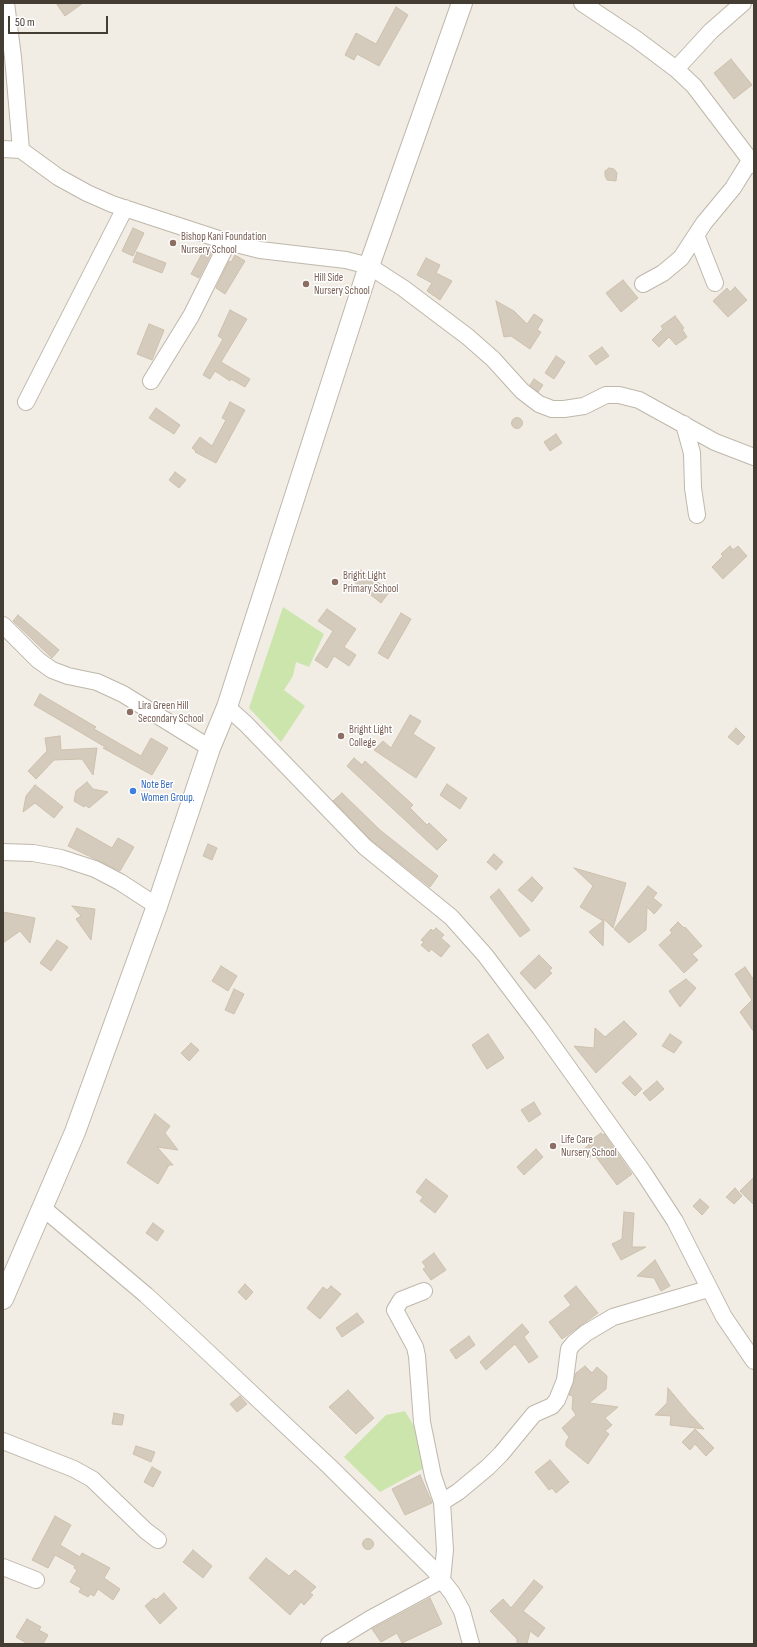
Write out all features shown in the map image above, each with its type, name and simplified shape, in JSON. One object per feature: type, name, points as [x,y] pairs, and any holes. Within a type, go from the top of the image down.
[{"type":"street","points":[[6,3],[13,58],[21,150]]},
{"type":"street","points":[[3,1299],[75,1132],[156,906],[210,748],[227,707],[370,266],[462,3]]},
{"type":"street","points":[[582,3],[636,39],[676,69],[694,86],[752,162],[696,235],[681,258],[663,273],[643,284]]},
{"type":"street","points":[[676,69],[711,31],[743,3]]},
{"type":"street","points":[[3,149],[21,150],[58,177],[87,193],[125,208],[228,242],[260,250],[346,260],[370,266],[403,288],[468,337],[493,359],[522,391],[538,404],[552,409],[564,409],[584,406],[606,395],[619,395],[640,400],[715,442],[754,457]]},
{"type":"street","points":[[26,402],[125,208]]},
{"type":"street","points":[[696,235],[715,283]]},
{"type":"street","points":[[151,382],[191,316],[228,242]]},
{"type":"street","points":[[684,424],[692,453],[693,488],[697,514]]},
{"type":"street","points":[[3,625],[38,660],[52,670],[68,676],[97,682],[123,694],[210,748]]},
{"type":"street","points":[[227,707],[246,724],[365,846],[451,917],[485,956],[540,1028],[643,1172],[675,1221],[708,1289],[724,1317],[754,1361]]},
{"type":"street","points":[[3,852],[33,853],[61,858],[95,869],[120,882],[156,906]]},
{"type":"street","points":[[43,1208],[146,1295],[209,1353],[330,1467],[442,1580],[462,1611],[471,1644]]},
{"type":"street","points":[[442,1502],[458,1492],[502,1454],[534,1414],[552,1406],[557,1400],[565,1380],[568,1349],[586,1333],[613,1317],[708,1289]]},
{"type":"street","points":[[424,1291],[401,1300],[395,1310],[415,1347],[417,1356],[422,1422],[434,1476],[442,1502],[445,1550],[442,1580]]},
{"type":"street","points":[[3,1441],[74,1469],[92,1479],[146,1531],[158,1540]]},
{"type":"street","points":[[3,1567],[36,1580]]},
{"type":"street","points":[[329,1644],[370,1619],[442,1580]]},
{"type":"green space","points":[[283,607],[324,634],[309,667],[296,662],[293,676],[284,690],[305,706],[281,742],[249,708]]},
{"type":"green space","points":[[405,1411],[423,1441],[426,1467],[380,1492],[344,1457],[386,1415]]},
{"type":"building","points":[[56,3],[83,3],[65,16]]},
{"type":"building","points":[[396,7],[408,15],[379,66],[357,54],[354,60],[345,55],[356,33],[376,44]]},
{"type":"building","points":[[731,59],[752,85],[734,99],[714,73]]},
{"type":"building","points":[[609,168],[614,169],[617,173],[616,181],[607,180],[605,171]]},
{"type":"building","points":[[133,228],[144,233],[133,256],[122,251]]},
{"type":"building","points":[[205,248],[212,252],[199,278],[191,274]]},
{"type":"building","points":[[137,252],[166,263],[162,273],[133,262]]},
{"type":"building","points":[[235,255],[245,261],[225,294],[216,288],[229,261],[231,262]]},
{"type":"building","points":[[426,258],[440,265],[436,273],[452,281],[440,300],[427,291],[432,283],[417,275]]},
{"type":"building","points":[[623,280],[638,298],[621,312],[606,293]]},
{"type":"building","points":[[735,287],[747,300],[728,317],[713,301],[727,288],[730,292]]},
{"type":"building","points":[[496,301],[514,311],[527,324],[534,314],[543,320],[537,330],[541,332],[530,349],[511,336],[504,337]]},
{"type":"building","points":[[230,310],[247,319],[221,362],[250,379],[245,387],[231,379],[230,381],[215,371],[210,379],[203,375],[223,339],[218,336]]},
{"type":"building","points":[[675,316],[684,328],[682,329],[687,337],[676,345],[669,337],[659,347],[652,340],[663,329],[661,326]]},
{"type":"building","points":[[149,324],[164,330],[152,360],[137,354]]},
{"type":"building","points":[[602,347],[609,356],[596,365],[589,356]]},
{"type":"building","points":[[556,356],[565,362],[554,379],[545,373]]},
{"type":"building","points":[[534,379],[543,385],[538,392],[530,385]]},
{"type":"building","points":[[230,402],[245,410],[216,463],[195,452],[196,451],[192,448],[200,437],[212,446],[226,420],[222,418]]},
{"type":"building","points":[[156,408],[180,425],[174,434],[149,418]]},
{"type":"building","points":[[515,418],[519,418],[521,419],[521,427],[515,428],[512,425],[512,421]]},
{"type":"building","points":[[556,434],[562,443],[550,451],[544,442]]},
{"type":"building","points":[[175,472],[186,480],[179,488],[169,480]]},
{"type":"building","points":[[730,546],[733,550],[738,546],[747,556],[723,579],[712,567],[723,556],[721,554]]},
{"type":"building","points":[[361,570],[390,591],[381,603],[353,581]]},
{"type":"building","points":[[327,609],[356,629],[344,647],[356,655],[349,666],[334,656],[327,668],[315,660],[333,631],[318,621]]},
{"type":"building","points":[[401,613],[411,619],[388,659],[378,653]]},
{"type":"building","points":[[18,615],[59,650],[52,658],[13,621]]},
{"type":"building","points":[[40,694],[96,727],[94,729],[141,756],[151,738],[168,748],[152,775],[103,748],[107,748],[34,705]]},
{"type":"building","points":[[410,715],[421,721],[413,734],[435,748],[416,778],[374,750],[383,741],[391,748]]},
{"type":"building","points":[[736,728],[745,737],[738,745],[728,737]]},
{"type":"building","points":[[60,736],[61,750],[97,748],[93,775],[82,759],[54,760],[36,779],[28,771],[47,751],[45,738]]},
{"type":"building","points":[[354,758],[362,765],[365,761],[413,805],[410,808],[427,825],[429,823],[447,840],[437,850],[347,766]]},
{"type":"building","points":[[87,782],[93,789],[108,792],[89,808],[85,805],[84,807],[74,801],[76,791]]},
{"type":"building","points":[[447,784],[467,798],[460,809],[440,795]]},
{"type":"building","points":[[35,785],[63,807],[54,818],[35,803],[23,812],[26,796]]},
{"type":"building","points":[[342,793],[380,830],[438,876],[430,887],[371,840],[333,801]]},
{"type":"building","points":[[77,828],[112,848],[118,838],[134,847],[120,871],[68,846]]},
{"type":"building","points":[[208,844],[217,848],[212,860],[203,856]]},
{"type":"building","points":[[494,854],[503,862],[496,870],[487,862]]},
{"type":"building","points":[[574,868],[626,883],[613,928],[604,919],[603,946],[589,932],[603,921],[580,907],[593,886]]},
{"type":"building","points":[[532,877],[543,888],[532,902],[518,890]]},
{"type":"building","points":[[648,886],[657,893],[653,898],[662,905],[654,914],[647,907],[646,930],[629,943],[614,929]]},
{"type":"building","points":[[499,889],[530,930],[520,937],[490,897]]},
{"type":"building","points":[[72,906],[95,909],[91,940],[76,919],[81,916]]},
{"type":"building","points":[[3,912],[35,918],[30,943],[20,931],[3,943]]},
{"type":"building","points":[[678,922],[684,928],[685,927],[702,946],[692,954],[698,960],[684,973],[659,945],[672,933],[670,930]]},
{"type":"building","points":[[436,928],[444,935],[441,938],[450,946],[441,957],[431,949],[429,952],[421,945],[424,942],[421,940],[431,929],[433,931]]},
{"type":"building","points":[[57,940],[68,947],[51,971],[40,963]]},
{"type":"building","points":[[539,955],[552,968],[549,971],[552,973],[535,989],[520,973]]},
{"type":"building","points":[[221,966],[237,976],[228,991],[212,981]]},
{"type":"building","points":[[745,967],[754,980],[754,1032],[740,1012],[752,1000],[735,974]]},
{"type":"building","points":[[686,979],[696,988],[680,1007],[669,991]]},
{"type":"building","points":[[234,989],[244,994],[234,1014],[225,1010]]},
{"type":"building","points":[[624,1021],[637,1034],[596,1073],[574,1046],[594,1048],[595,1028],[605,1037]]},
{"type":"building","points":[[488,1034],[504,1058],[487,1069],[472,1045]]},
{"type":"building","points":[[670,1034],[682,1042],[674,1053],[662,1046]]},
{"type":"building","points":[[191,1043],[199,1050],[189,1061],[181,1053]]},
{"type":"building","points":[[630,1076],[642,1089],[635,1096],[622,1083]]},
{"type":"building","points":[[657,1081],[664,1089],[650,1101],[643,1093]]},
{"type":"building","points":[[534,1102],[541,1114],[529,1122],[521,1110]]},
{"type":"building","points":[[155,1114],[170,1126],[165,1133],[178,1150],[157,1147],[173,1165],[169,1165],[158,1184],[127,1163]]},
{"type":"building","points":[[601,1133],[602,1135],[604,1134],[632,1174],[617,1185],[594,1154],[587,1159],[581,1151],[589,1145],[587,1143]]},
{"type":"building","points":[[536,1149],[543,1157],[524,1175],[517,1167]]},
{"type":"building","points":[[754,1177],[754,1205],[740,1191]]},
{"type":"building","points":[[426,1179],[448,1196],[435,1213],[420,1201],[423,1197],[416,1192]]},
{"type":"building","points":[[735,1188],[742,1196],[734,1204],[726,1197]]},
{"type":"building","points":[[700,1199],[709,1207],[702,1215],[693,1206]]},
{"type":"building","points":[[624,1212],[634,1213],[632,1247],[646,1247],[621,1260],[612,1244],[622,1239]]},
{"type":"building","points":[[153,1223],[164,1231],[157,1241],[146,1233]]},
{"type":"building","points":[[434,1253],[446,1270],[431,1280],[423,1269],[426,1267],[422,1262]]},
{"type":"building","points":[[655,1260],[670,1286],[661,1291],[654,1278],[637,1276]]},
{"type":"building","points":[[245,1284],[253,1292],[246,1300],[238,1292]]},
{"type":"building","points":[[331,1286],[341,1294],[320,1319],[307,1308],[323,1287],[327,1290]]},
{"type":"building","points":[[576,1286],[598,1313],[562,1339],[549,1322],[571,1305],[564,1296]]},
{"type":"building","points":[[357,1313],[364,1322],[342,1337],[336,1328]]},
{"type":"building","points":[[522,1324],[529,1332],[524,1337],[538,1357],[529,1363],[515,1344],[486,1370],[480,1362]]},
{"type":"building","points":[[469,1336],[475,1345],[456,1359],[450,1350]]},
{"type":"building","points":[[585,1366],[592,1373],[597,1367],[607,1376],[606,1389],[589,1403],[618,1407],[605,1418],[612,1425],[605,1431],[609,1434],[588,1464],[566,1446],[566,1442],[569,1437],[562,1428],[576,1415],[572,1409],[573,1396],[569,1395],[576,1373]]},
{"type":"building","points":[[668,1388],[704,1429],[670,1425],[671,1416],[655,1415],[667,1403]]},
{"type":"building","points":[[348,1390],[374,1418],[356,1434],[329,1407]]},
{"type":"building","points":[[240,1396],[247,1404],[237,1412],[230,1404]]},
{"type":"building","points":[[114,1413],[124,1415],[122,1425],[112,1424]]},
{"type":"building","points":[[695,1429],[714,1448],[706,1456],[695,1444],[690,1450],[682,1442]]},
{"type":"building","points":[[136,1446],[155,1452],[151,1462],[133,1454]]},
{"type":"building","points":[[550,1460],[569,1482],[556,1493],[552,1488],[549,1490],[535,1472]]},
{"type":"building","points":[[152,1467],[161,1472],[153,1487],[144,1482]]},
{"type":"building","points":[[420,1475],[432,1503],[405,1515],[392,1489]]},
{"type":"building","points":[[55,1516],[71,1525],[60,1545],[80,1557],[82,1553],[110,1568],[104,1578],[120,1589],[113,1600],[98,1589],[94,1596],[90,1594],[88,1597],[79,1592],[81,1588],[70,1582],[77,1570],[74,1568],[75,1566],[55,1555],[48,1568],[32,1560]]},
{"type":"building","points":[[366,1539],[370,1539],[372,1540],[372,1548],[366,1549],[363,1546],[363,1542]]},
{"type":"building","points":[[193,1550],[212,1566],[203,1578],[183,1562]]},
{"type":"building","points":[[266,1558],[289,1576],[295,1570],[316,1587],[310,1593],[313,1595],[304,1605],[301,1602],[290,1615],[249,1578]]},
{"type":"building","points":[[534,1580],[543,1587],[523,1611],[545,1628],[538,1637],[530,1631],[527,1644],[517,1644],[517,1639],[490,1611],[503,1599],[511,1608]]},
{"type":"building","points":[[164,1593],[177,1608],[160,1624],[145,1606],[154,1598],[156,1600]]},
{"type":"building","points":[[430,1598],[442,1624],[402,1643],[397,1633],[381,1642],[372,1629]]},
{"type":"building","points":[[27,1619],[41,1627],[39,1630],[48,1635],[43,1644],[28,1644],[16,1637]]},
{"type":"place","name":"Bishop Kani Foundation Nursery School","points":[[173,243]]},
{"type":"place","name":"Hill Side Nursery School","points":[[306,284]]},
{"type":"place","name":"Bright Light Primary School","points":[[335,582]]},
{"type":"place","name":"Lira Green Hill Secondary School","points":[[130,712]]},
{"type":"place","name":"Bright Light College","points":[[341,736]]},
{"type":"place","name":"Note Ber Women Group.","points":[[133,791]]},
{"type":"place","name":"Life Care Nursery School","points":[[553,1146]]}]
